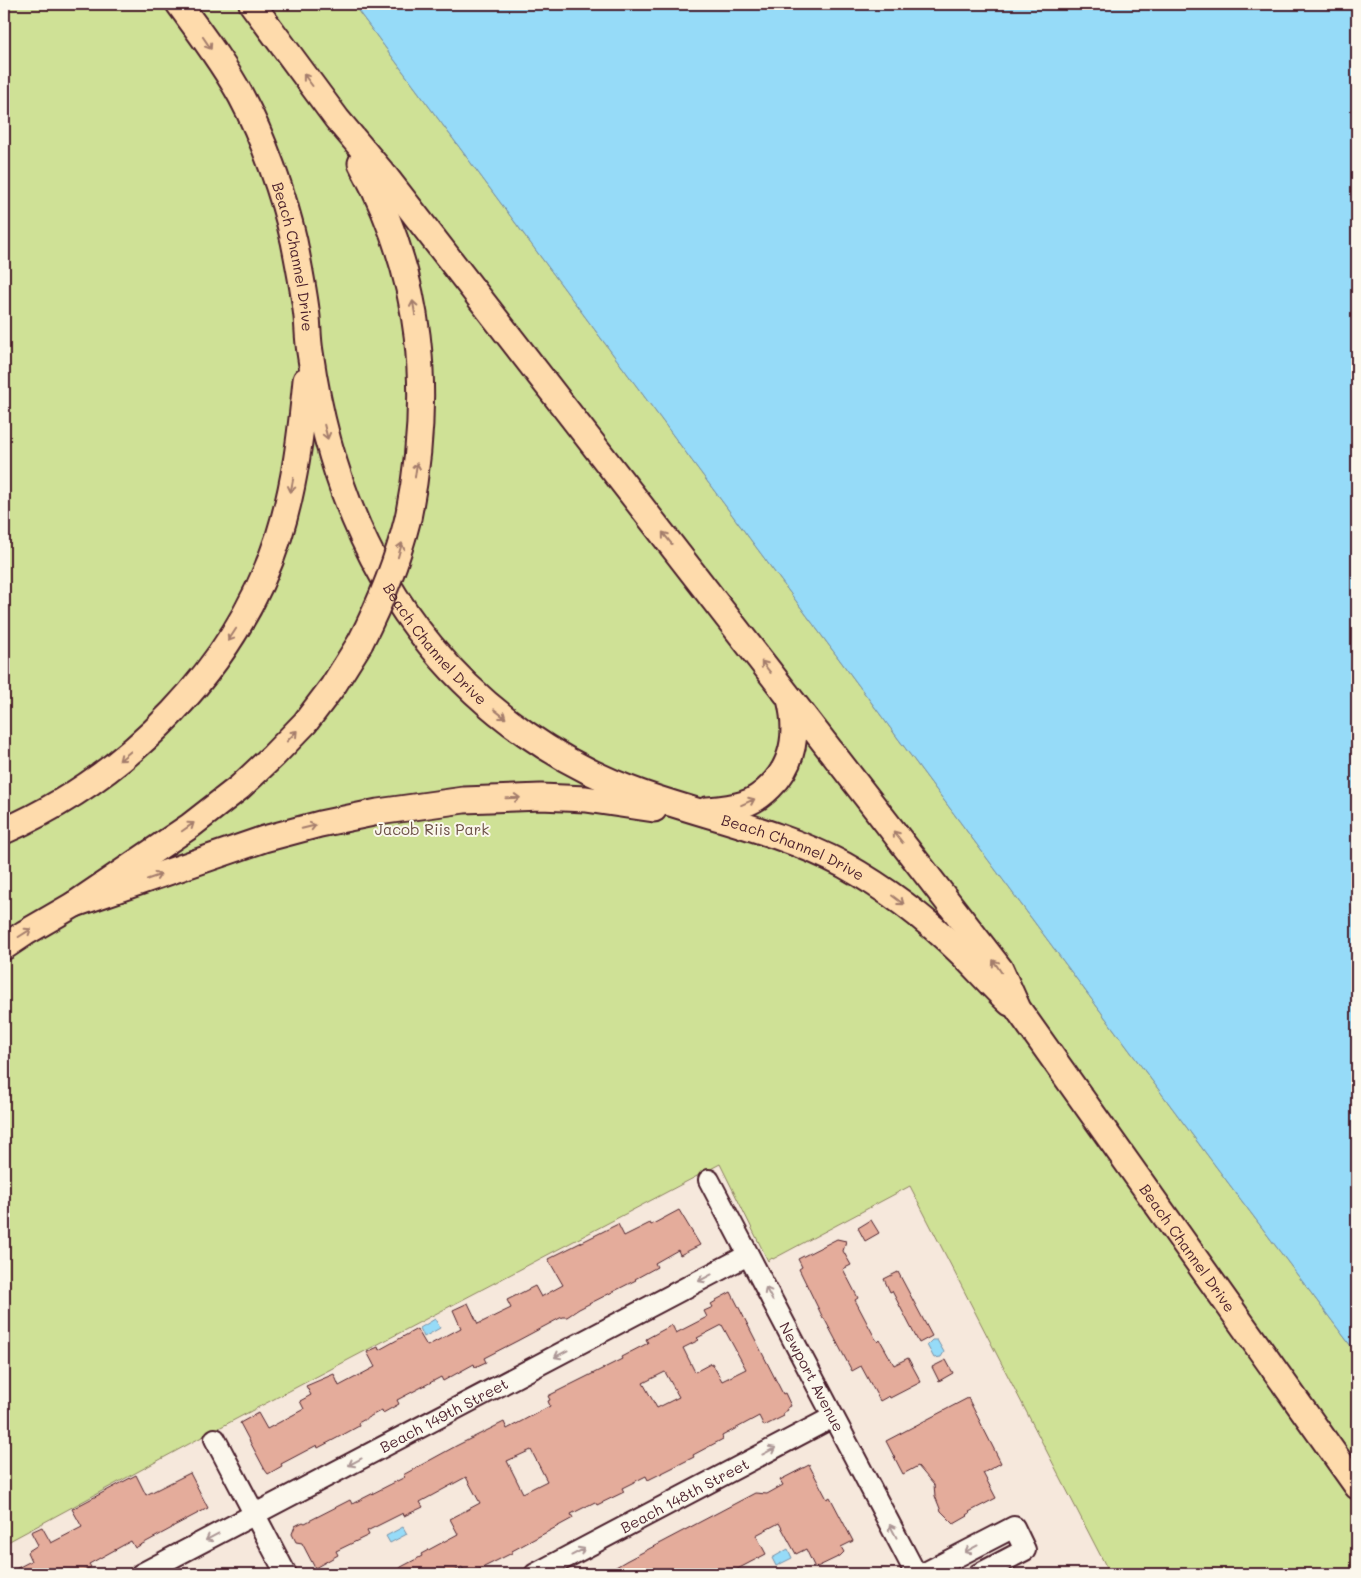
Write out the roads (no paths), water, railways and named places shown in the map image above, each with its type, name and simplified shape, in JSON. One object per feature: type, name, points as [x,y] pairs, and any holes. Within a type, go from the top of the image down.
[{"type":"main road","name":"Beach Channel Drive","points":[[178,4],[207,42],[241,96],[260,137],[293,238],[303,288],[309,350],[322,418],[343,494],[362,537],[385,580],[402,607],[430,644],[459,678],[480,697],[546,748],[585,769],[655,798],[762,830],[804,846],[844,865],[884,889],[941,935],[1018,1010],[1357,1486]]},
{"type":"main road","name":"Beach Channel Drive","points":[[252,4],[337,119],[385,176],[1000,969],[1018,1010]]},
{"type":"main road","points":[[4,947],[75,904],[207,814],[258,771],[305,723],[319,705],[360,642],[390,578],[408,518],[418,455],[421,409],[420,364],[415,314],[407,278],[391,229],[373,185],[337,119]]},
{"type":"main road","points":[[4,831],[62,801],[105,772],[140,744],[195,686],[239,624],[262,582],[286,513],[299,444],[309,350]]},
{"type":"main road","points":[[75,904],[264,839],[342,819],[406,807],[464,800],[541,797],[586,799],[654,809],[700,811],[746,804],[766,792],[775,782],[788,761],[793,744],[795,724],[790,697]]},
{"type":"street","name":"Newport Avenue","points":[[709,1180],[916,1574]]},
{"type":"street","name":"Beach 149th Street","points":[[141,1574],[748,1255]]},
{"type":"street","name":"Beach 148th Street","points":[[535,1574],[833,1417]]},
{"type":"street","points":[[215,1439],[286,1574]]},
{"type":"street","points":[[923,1574],[1014,1527],[1025,1550],[979,1574]]},
{"type":"water","points":[[353,4],[1357,4],[1357,1354],[1202,1148]]},
{"type":"water","points":[[435,1319],[440,1328],[424,1337],[420,1328]]},
{"type":"water","points":[[932,1340],[937,1340],[944,1352],[941,1357],[934,1358],[927,1345]]},
{"type":"water","points":[[403,1527],[407,1534],[390,1543],[386,1536]]},
{"type":"water","points":[[788,1549],[792,1558],[776,1566],[772,1558]]},
{"type":"park label","name":"Jacob Riis Park","points":[[432,829]]}]
